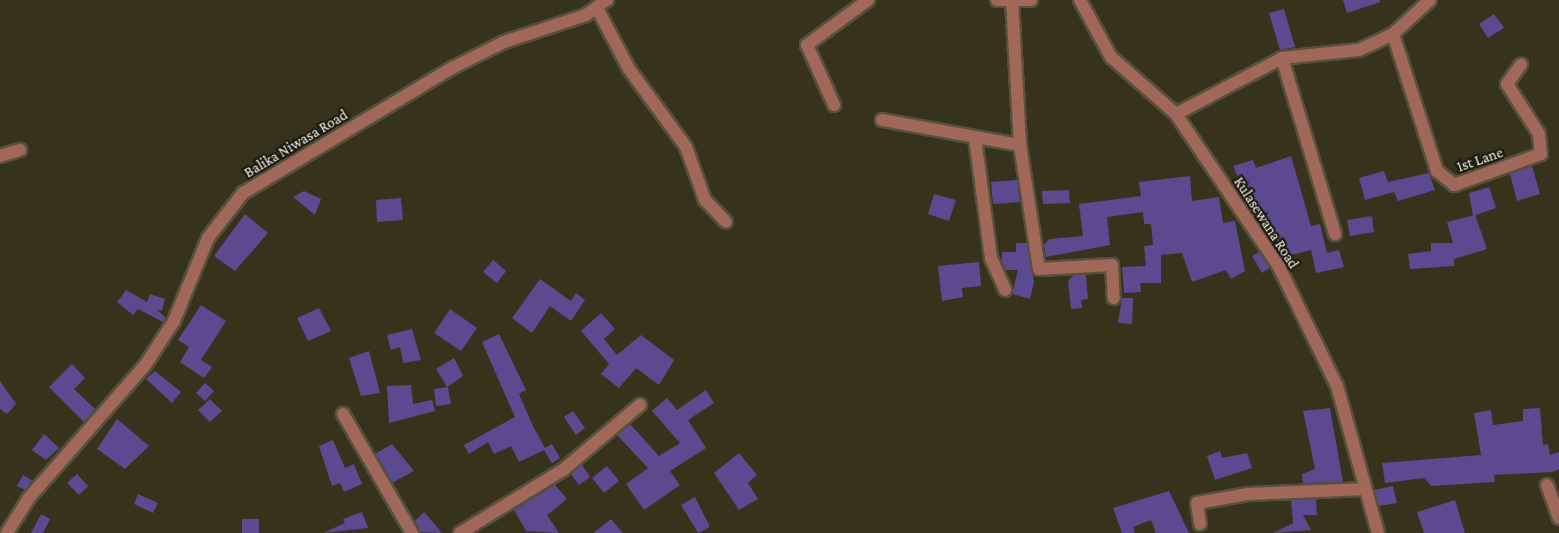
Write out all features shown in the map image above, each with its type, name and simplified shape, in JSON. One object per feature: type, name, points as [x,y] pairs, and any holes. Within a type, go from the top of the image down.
[{"type":"street","name":"Balika Niwasa Road","points":[[7,533],[28,499],[146,364],[174,321],[208,238],[243,194],[452,68],[504,42],[598,10],[607,0]]},
{"type":"street","points":[[834,105],[807,45],[868,0]]},
{"type":"street","points":[[997,0],[1031,0]]},
{"type":"street","name":"Kulasewana Road","points":[[1080,0],[1111,57],[1176,114],[1278,264],[1337,387],[1378,533]]},
{"type":"street","points":[[1176,114],[1282,58],[1359,50],[1393,34],[1430,0]]},
{"type":"street","points":[[1012,1],[1020,145],[1040,269],[1112,264],[1114,298]]},
{"type":"street","points":[[598,10],[629,69],[686,147],[705,200],[726,222]]},
{"type":"street","name":"1st Lane","points":[[1393,34],[1437,171],[1454,185],[1541,154],[1539,134],[1507,84],[1521,65]]},
{"type":"street","points":[[1282,58],[1335,234]]},
{"type":"street","points":[[882,120],[1020,145]]},
{"type":"street","points":[[975,138],[991,258],[1005,290]]},
{"type":"street","points":[[0,156],[20,150]]},
{"type":"street","points":[[460,533],[563,470],[640,405]]},
{"type":"street","points":[[343,414],[412,533]]},
{"type":"street","points":[[1547,485],[1559,518]]},
{"type":"street","points":[[1200,525],[1197,503],[1248,494],[1365,489]]},
{"type":"building","points":[[1343,0],[1380,0],[1380,2],[1347,13]]},
{"type":"building","points":[[1284,9],[1295,47],[1280,50],[1269,13]]},
{"type":"building","points":[[1494,14],[1504,28],[1488,38],[1479,24]]},
{"type":"building","points":[[1291,156],[1311,226],[1320,224],[1327,253],[1339,250],[1344,267],[1316,273],[1311,250],[1283,257],[1270,223],[1262,227],[1254,215],[1233,166],[1253,160],[1256,168]]},
{"type":"building","points":[[1532,166],[1540,194],[1517,201],[1510,174]]},
{"type":"building","points":[[1384,171],[1388,182],[1429,173],[1435,190],[1398,201],[1394,192],[1365,200],[1359,178]]},
{"type":"building","points":[[1190,176],[1192,201],[1219,197],[1223,223],[1235,221],[1245,271],[1231,279],[1226,270],[1192,282],[1182,253],[1161,255],[1161,283],[1140,283],[1141,292],[1124,293],[1122,267],[1146,266],[1144,246],[1153,245],[1151,224],[1144,224],[1143,212],[1107,217],[1110,245],[1046,257],[1044,245],[1049,239],[1083,236],[1079,204],[1141,196],[1139,182]]},
{"type":"building","points":[[1017,180],[1020,202],[993,204],[991,182]]},
{"type":"building","points":[[1489,187],[1496,208],[1473,216],[1469,193]]},
{"type":"building","points":[[1069,190],[1070,203],[1043,204],[1042,191]]},
{"type":"building","points":[[304,191],[321,199],[315,215],[293,197]]},
{"type":"building","points":[[934,194],[956,200],[949,221],[928,214]]},
{"type":"building","points":[[401,198],[403,220],[377,222],[376,200]]},
{"type":"building","points":[[245,214],[268,233],[235,271],[214,256]]},
{"type":"building","points":[[1475,215],[1487,249],[1454,259],[1454,266],[1410,269],[1408,254],[1431,251],[1431,243],[1453,243],[1447,222]]},
{"type":"building","points":[[1372,216],[1374,232],[1350,236],[1347,220]]},
{"type":"building","points":[[1016,243],[1027,243],[1034,282],[1030,299],[1012,294],[1018,270],[1005,270],[1002,262],[1002,252],[1016,252]]},
{"type":"building","points":[[1259,252],[1270,268],[1262,273],[1252,256]]},
{"type":"building","points":[[493,260],[506,271],[497,283],[483,272]]},
{"type":"building","points":[[979,262],[981,286],[962,288],[963,297],[942,301],[938,266]]},
{"type":"building","points":[[1074,275],[1086,275],[1088,299],[1081,300],[1082,308],[1071,309],[1068,281]]},
{"type":"building","points":[[540,279],[571,301],[576,293],[585,300],[571,321],[550,306],[532,333],[512,318]]},
{"type":"building","points":[[126,290],[147,302],[150,294],[165,299],[162,311],[156,309],[166,318],[163,322],[138,309],[133,315],[117,302]]},
{"type":"building","points":[[1122,298],[1133,298],[1132,324],[1118,323]]},
{"type":"building","points":[[201,305],[226,321],[201,360],[212,367],[204,378],[180,362],[189,347],[178,340]]},
{"type":"building","points":[[319,308],[331,331],[308,341],[297,318]]},
{"type":"building","points":[[450,309],[477,328],[461,351],[434,333]]},
{"type":"building","points":[[601,313],[615,329],[604,339],[617,355],[641,335],[674,360],[659,385],[636,368],[619,388],[601,374],[609,364],[581,331]]},
{"type":"building","points":[[412,329],[421,360],[403,363],[400,347],[391,350],[387,335]]},
{"type":"building","points":[[499,334],[526,390],[519,394],[532,424],[545,448],[552,444],[560,458],[552,463],[544,450],[519,462],[511,446],[494,454],[488,442],[469,454],[464,445],[515,417],[482,342]]},
{"type":"building","points":[[369,351],[380,393],[361,396],[349,358]]},
{"type":"building","points":[[454,358],[463,376],[447,387],[436,369]]},
{"type":"building","points":[[72,364],[85,378],[74,389],[95,409],[84,422],[49,387]]},
{"type":"building","points":[[155,371],[181,392],[172,403],[146,379]]},
{"type":"building","points":[[0,381],[16,404],[7,414],[0,409]]},
{"type":"building","points":[[205,383],[214,391],[205,401],[196,393]]},
{"type":"building","points":[[411,385],[413,404],[432,400],[435,411],[389,423],[387,386]]},
{"type":"building","points":[[448,387],[451,404],[436,406],[434,389]]},
{"type":"building","points":[[706,390],[714,403],[688,420],[706,448],[670,471],[680,485],[644,510],[626,484],[648,468],[617,435],[630,424],[659,456],[680,443],[652,411],[667,398],[677,410]]},
{"type":"building","points":[[210,399],[222,411],[210,422],[198,410]]},
{"type":"building","points":[[1330,408],[1343,482],[1303,483],[1302,474],[1315,469],[1303,411]]},
{"type":"building","points":[[1540,408],[1543,445],[1548,444],[1550,455],[1559,452],[1559,469],[1553,472],[1494,475],[1495,482],[1431,486],[1424,478],[1385,483],[1382,463],[1481,455],[1474,413],[1491,410],[1493,425],[1523,421],[1523,409]]},
{"type":"building","points":[[573,411],[585,428],[576,435],[564,417]]},
{"type":"building","points":[[117,419],[149,446],[125,469],[97,449]]},
{"type":"building","points":[[44,434],[59,448],[46,460],[32,450]]},
{"type":"building","points":[[333,440],[345,468],[354,464],[362,484],[344,492],[340,483],[332,486],[319,446]]},
{"type":"building","points":[[392,444],[414,471],[392,483],[375,454]]},
{"type":"building","points":[[1220,451],[1222,458],[1247,453],[1252,468],[1215,480],[1207,456]]},
{"type":"building","points":[[739,453],[757,475],[748,483],[758,499],[739,510],[714,473]]},
{"type":"building","points":[[582,465],[590,477],[579,485],[571,474]]},
{"type":"building","points":[[607,466],[619,481],[604,493],[592,478]]},
{"type":"building","points":[[77,474],[88,486],[79,495],[67,483]]},
{"type":"building","points":[[23,475],[32,480],[25,490],[17,486]]},
{"type":"building","points":[[555,485],[567,499],[547,515],[559,533],[526,531],[514,510]]},
{"type":"building","points":[[1393,486],[1397,503],[1379,506],[1374,490]]},
{"type":"building","points":[[1169,491],[1189,533],[1156,533],[1151,520],[1133,527],[1135,533],[1122,533],[1113,508]]},
{"type":"building","points":[[138,494],[158,503],[153,513],[134,504]]},
{"type":"building","points":[[695,497],[710,527],[698,533],[681,505]]},
{"type":"building","points":[[1316,499],[1317,515],[1303,515],[1311,530],[1273,533],[1293,523],[1291,500]]},
{"type":"building","points":[[1455,500],[1465,533],[1424,533],[1417,512]]},
{"type":"building","points":[[362,512],[368,528],[323,533],[345,523],[343,519]]},
{"type":"building","points":[[424,512],[442,533],[420,532],[415,521]]},
{"type":"building","points":[[41,514],[50,519],[43,533],[31,533]]},
{"type":"building","points":[[242,519],[259,519],[259,533],[242,533]]},
{"type":"building","points":[[611,519],[623,533],[593,533]]}]
